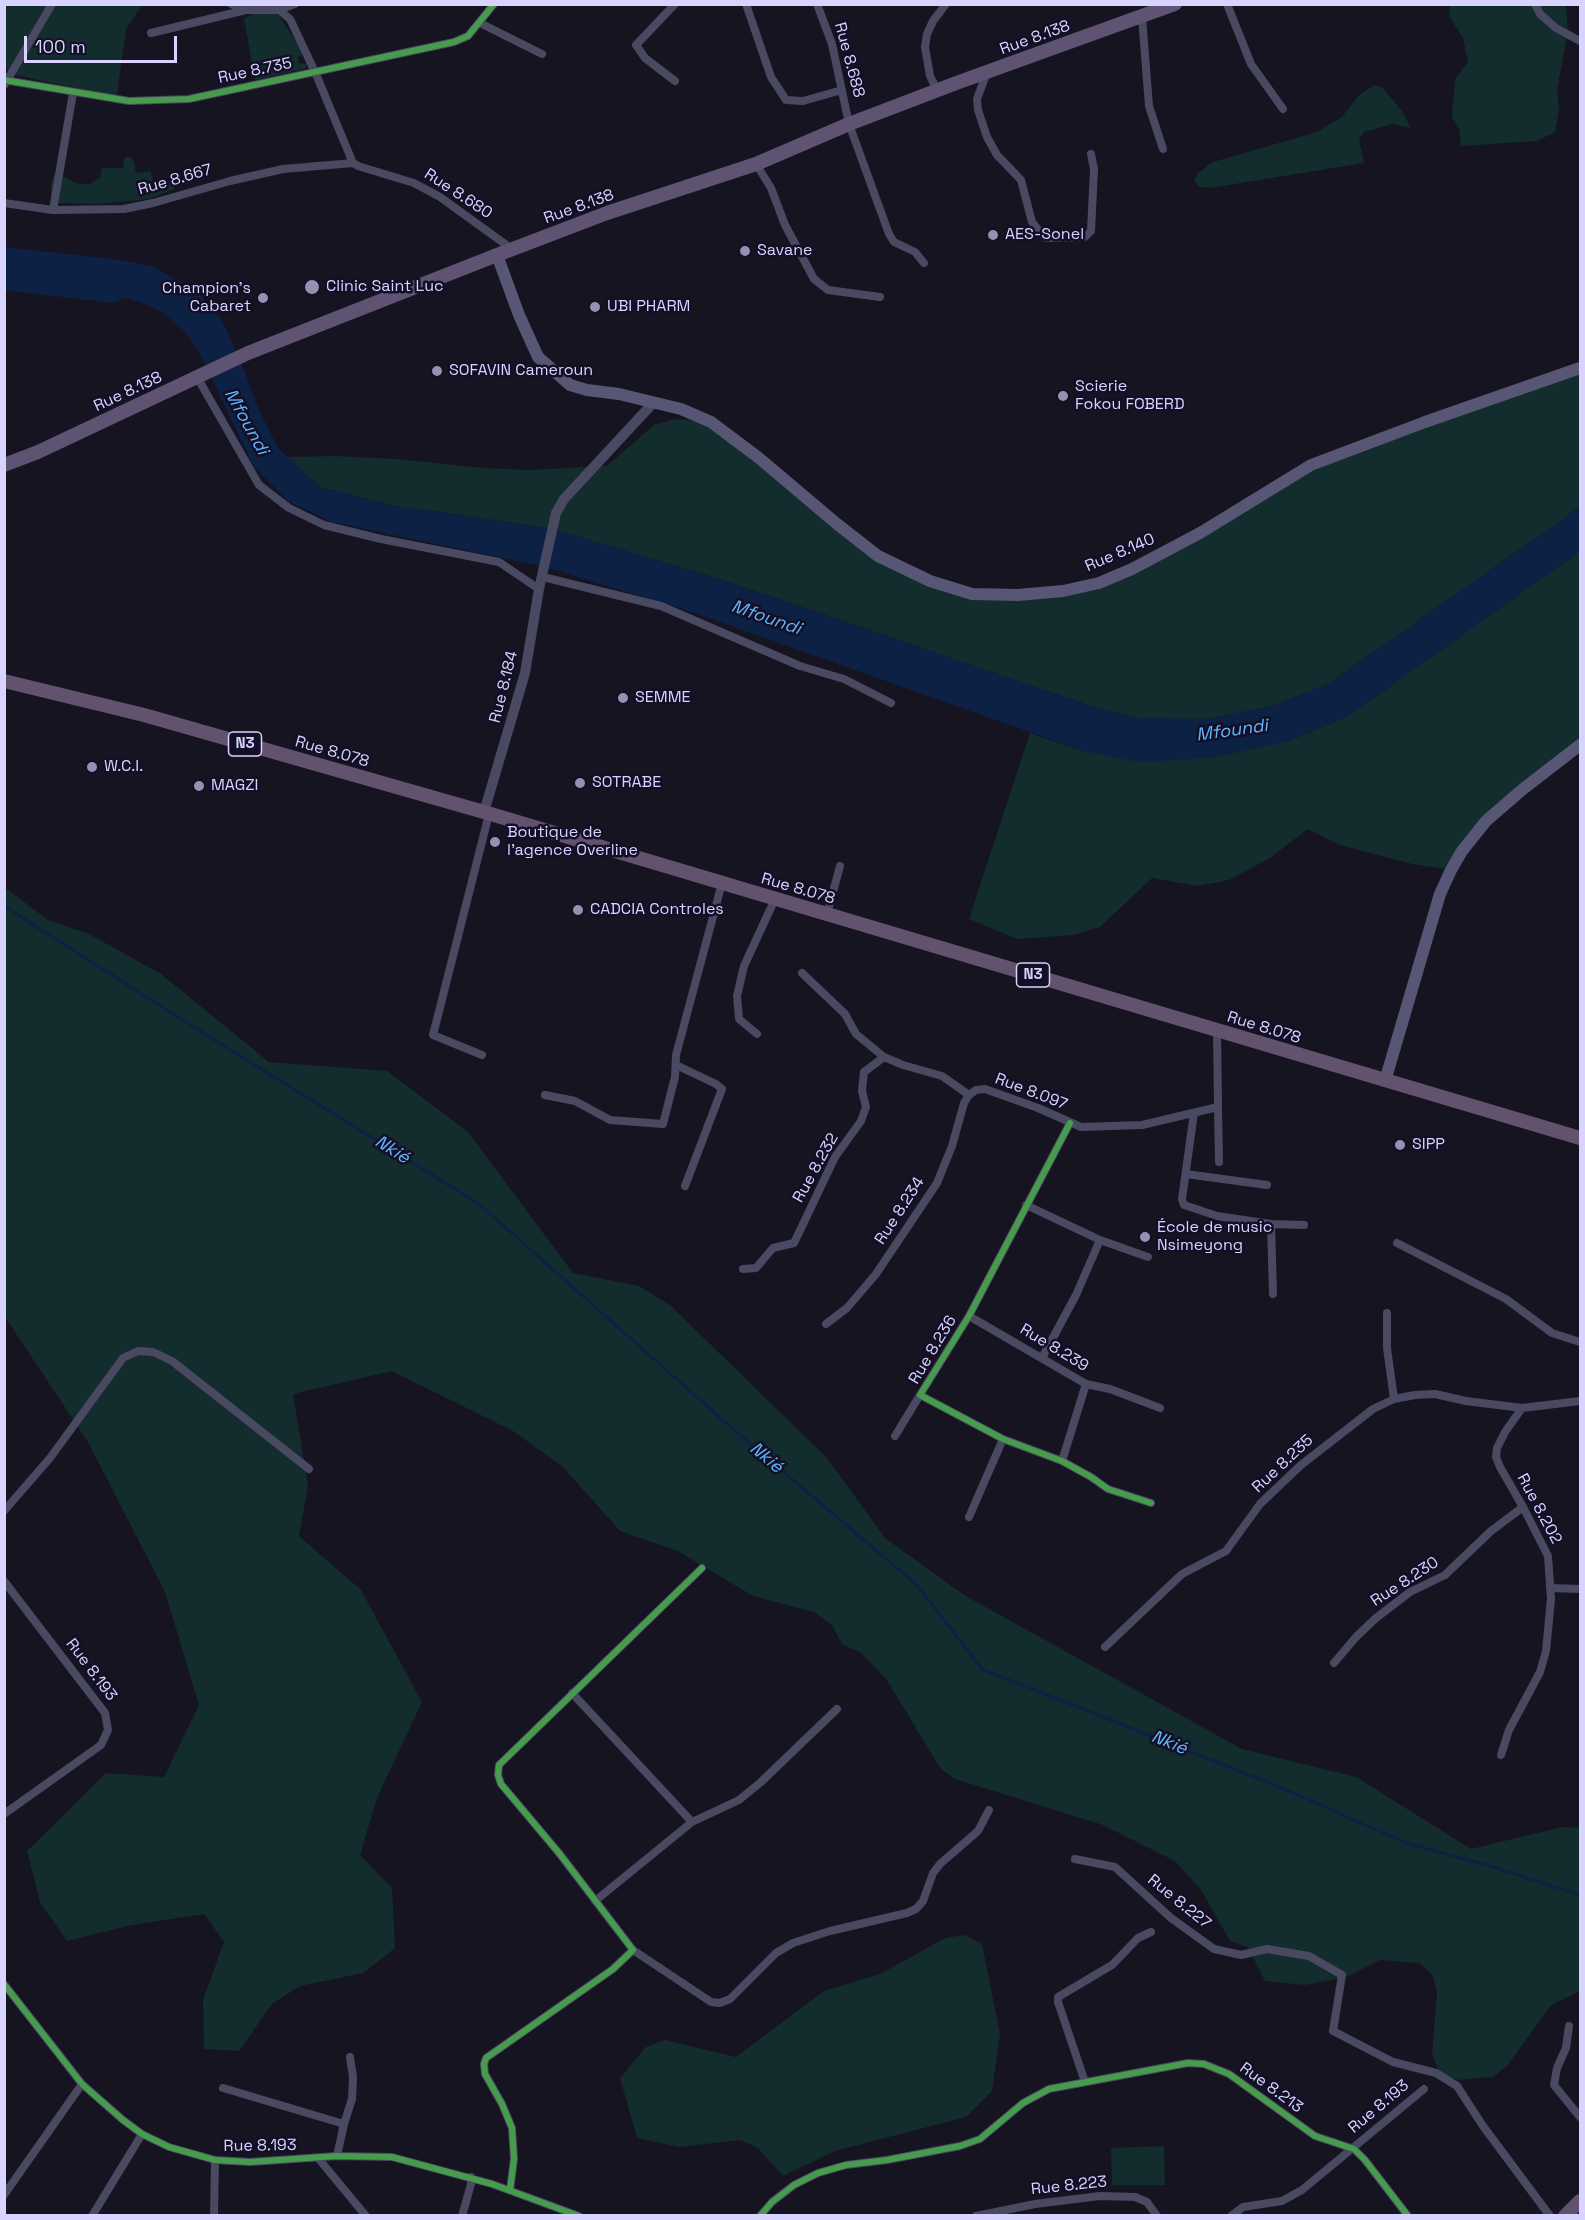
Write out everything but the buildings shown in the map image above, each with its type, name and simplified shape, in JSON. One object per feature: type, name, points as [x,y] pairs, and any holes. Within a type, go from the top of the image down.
[{"type":"highway","name":"Rue 8.078","points":[[4,681],[144,715],[487,813],[1581,1138]]},
{"type":"highway","points":[[1565,2216],[1581,2201]]},
{"type":"main road","name":"Rue 8.138","points":[[4,465],[38,452],[248,353],[512,249],[607,213],[756,164],[849,124],[937,90],[1175,4]]},
{"type":"main road","name":"Rue 8.140","points":[[497,255],[519,315],[538,357],[570,385],[681,409],[711,422],[759,458],[878,556],[930,581],[972,594],[1018,595],[1063,591],[1099,583],[1132,569],[1200,533],[1311,465],[1425,422],[1581,368]]},
{"type":"main road","points":[[1385,1081],[1440,894],[1462,851],[1486,821],[1522,789],[1581,745]]},
{"type":"street","points":[[5,82],[52,4]]},
{"type":"street","points":[[231,4],[247,10]]},
{"type":"street","points":[[151,33],[247,10],[279,10],[295,4]]},
{"type":"street","name":"Rue 8.735","points":[[5,82],[129,101],[178,100],[454,42],[468,36],[494,4]]},
{"type":"street","points":[[675,4],[636,45],[645,58],[675,81]]},
{"type":"street","points":[[746,4],[771,77],[786,100],[803,101],[842,90]]},
{"type":"street","name":"Rue 8.688","points":[[817,4],[832,44],[849,124],[888,234],[894,242],[915,252],[924,263]]},
{"type":"street","points":[[937,90],[930,76],[925,47],[927,34],[933,21],[946,4]]},
{"type":"street","points":[[1227,4],[1251,64],[1283,109]]},
{"type":"street","points":[[1535,4],[1540,14],[1556,28],[1581,41]]},
{"type":"street","points":[[279,10],[290,19],[353,163]]},
{"type":"street","points":[[1142,17],[1149,106],[1163,149]]},
{"type":"street","points":[[480,23],[542,54]]},
{"type":"street","points":[[987,72],[976,99],[987,137],[997,155],[1022,180],[1032,222],[1045,238],[1085,237],[1091,231],[1094,169],[1091,154]]},
{"type":"street","points":[[53,210],[73,93]]},
{"type":"street","name":"Rue 8.667","points":[[4,203],[53,210],[124,209],[283,169],[353,163]]},
{"type":"street","name":"Rue 8.680","points":[[353,163],[414,183],[440,197],[512,249]]},
{"type":"street","points":[[756,164],[771,188],[785,225],[814,279],[828,290],[880,297]]},
{"type":"street","points":[[200,376],[259,485],[289,508],[324,525],[381,539],[499,562],[539,589]]},
{"type":"street","name":"Rue 8.184","points":[[487,813],[525,673],[539,589],[556,513],[564,499],[654,402]]},
{"type":"street","points":[[544,572],[661,606],[800,666],[844,679],[891,703]]},
{"type":"street","points":[[482,1055],[433,1035],[487,813]]},
{"type":"street","points":[[826,914],[840,866]]},
{"type":"street","points":[[545,1095],[575,1101],[610,1120],[663,1124],[675,1077],[676,1056],[722,883]]},
{"type":"street","points":[[757,1034],[739,1019],[737,996],[744,966],[775,899]]},
{"type":"street","name":"Rue 8.097","points":[[802,973],[845,1014],[856,1034],[884,1057],[942,1076],[969,1095],[976,1090],[986,1089],[1081,1127],[1142,1125],[1218,1107]]},
{"type":"street","points":[[1217,1031],[1219,1162]]},
{"type":"street","name":"Rue 8.232","points":[[742,1269],[756,1268],[773,1248],[794,1244],[835,1157],[861,1121],[866,1107],[862,1091],[864,1072],[884,1057]]},
{"type":"street","points":[[676,1065],[722,1089],[685,1186]]},
{"type":"street","name":"Rue 8.234","points":[[826,1324],[847,1308],[876,1274],[937,1183],[952,1146],[964,1103],[969,1095]]},
{"type":"street","points":[[1194,1113],[1182,1199],[1184,1205],[1217,1216],[1271,1224],[1304,1225]]},
{"type":"street","name":"Rue 8.236","points":[[1070,1123],[969,1316],[920,1395],[1004,1439],[1062,1461],[1108,1489],[1151,1503]]},
{"type":"street","points":[[1186,1174],[1267,1185]]},
{"type":"street","points":[[1026,1205],[1100,1240],[1148,1257]]},
{"type":"street","points":[[1271,1224],[1274,1294]]},
{"type":"street","points":[[1042,1358],[1076,1295],[1100,1240]]},
{"type":"street","points":[[1397,1243],[1506,1299],[1552,1333],[1581,1342]]},
{"type":"street","points":[[1387,1313],[1387,1348],[1394,1399]]},
{"type":"street","name":"Rue 8.239","points":[[969,1316],[1086,1384],[1062,1461]]},
{"type":"street","points":[[4,1511],[50,1458],[123,1358],[138,1351],[153,1352],[172,1361],[309,1469]]},
{"type":"street","points":[[1086,1384],[1110,1389],[1160,1408]]},
{"type":"street","name":"Rue 8.235","points":[[1105,1647],[1182,1574],[1226,1551],[1260,1504],[1301,1465],[1365,1415],[1394,1399],[1435,1394],[1466,1401],[1522,1408]]},
{"type":"street","points":[[896,1436],[920,1395]]},
{"type":"street","points":[[1522,1408],[1581,1401]]},
{"type":"street","name":"Rue 8.202","points":[[1501,1755],[1509,1730],[1540,1672],[1546,1651],[1551,1599],[1548,1556],[1496,1456],[1505,1432],[1522,1408]]},
{"type":"street","points":[[969,1517],[1004,1439]]},
{"type":"street","name":"Rue 8.230","points":[[1334,1663],[1376,1618],[1410,1592],[1445,1575],[1491,1531],[1523,1507]]},
{"type":"street","points":[[702,1568],[499,1765],[498,1775],[501,1784],[559,1853],[633,1950],[711,2002],[720,2003],[730,1999],[776,1953],[793,1943],[916,1909],[923,1901],[933,1873],[940,1864],[978,1831],[989,1810]]},
{"type":"street","name":"Rue 8.193","points":[[4,1581],[105,1713],[108,1730],[100,1745],[4,1814]]},
{"type":"street","points":[[1550,1588],[1581,1589]]},
{"type":"street","points":[[572,1693],[692,1822]]},
{"type":"street","points":[[595,1901],[692,1822],[739,1800],[837,1709]]},
{"type":"street","name":"Rue 8.227","points":[[1075,1859],[1115,1867],[1171,1918],[1214,1949],[1241,1955],[1267,1949],[1309,1956],[1342,1975],[1333,2031],[1393,2062],[1436,2073],[1457,2086],[1483,2126],[1550,2216]]},
{"type":"street","points":[[1085,2082],[1058,1996],[1112,1965],[1128,1946],[1151,1932]]},
{"type":"street","points":[[510,2190],[514,2159],[512,2128],[485,2074],[486,2058],[613,1969],[633,1950]]},
{"type":"street","name":"Rue 8.193","points":[[4,1984],[82,2084],[142,2134],[169,2147],[214,2160],[250,2162],[337,2156],[392,2157],[471,2177],[579,2216]]},
{"type":"street","points":[[1569,2026],[1566,2048],[1557,2068],[1554,2085],[1581,2117]]},
{"type":"street","points":[[337,2156],[352,2099],[353,2077],[350,2057]]},
{"type":"street","name":"Rue 8.213","points":[[760,2216],[772,2202],[794,2185],[818,2172],[846,2165],[887,2160],[960,2146],[980,2139],[1023,2103],[1049,2089],[1188,2063],[1204,2064],[1229,2074],[1315,2136],[1354,2149]]},
{"type":"street","points":[[4,2195],[8,2181],[82,2084]]},
{"type":"street","points":[[224,2088],[344,2124]]},
{"type":"street","name":"Rue 8.193","points":[[1231,2216],[1243,2207],[1282,2201],[1302,2190],[1424,2089]]},
{"type":"street","points":[[92,2216],[142,2134]]},
{"type":"street","points":[[1354,2149],[1408,2216]]},
{"type":"street","points":[[318,2158],[366,2216]]},
{"type":"street","points":[[214,2160],[214,2216]]},
{"type":"street","points":[[462,2216],[471,2177]]},
{"type":"street","name":"Rue 8.223","points":[[976,2216],[1035,2204],[1100,2196],[1135,2197],[1147,2202],[1157,2216]]},
{"type":"green space","points":[[1560,4],[1566,7],[1568,30],[1557,90],[1559,110],[1555,132],[1537,141],[1461,146],[1459,129],[1452,117],[1455,79],[1468,62],[1463,38],[1449,16],[1450,5]]},
{"type":"green space","points":[[4,5],[142,5],[126,29],[117,94],[114,96],[16,75],[5,69]]},
{"type":"green space","points":[[255,13],[279,16],[302,51],[303,54],[298,57],[299,63],[307,64],[304,69],[255,80],[244,18]]},
{"type":"green space","points":[[1374,85],[1383,88],[1402,111],[1411,128],[1392,124],[1364,132],[1359,140],[1364,163],[1210,188],[1200,187],[1194,181],[1198,173],[1213,162],[1317,132],[1342,117],[1359,95]]},
{"type":"green space","points":[[128,156],[133,159],[136,173],[150,171],[155,186],[172,182],[174,189],[150,199],[96,204],[56,203],[51,199],[54,174],[57,173],[78,184],[89,184],[100,178],[102,168],[123,168],[124,159]]},
{"type":"green space","points":[[1580,368],[1580,507],[1328,684],[1273,706],[1208,719],[1138,718],[1091,706],[723,580],[552,529],[408,509],[320,487],[287,457],[335,456],[396,459],[530,470],[607,466],[654,425],[676,419],[711,422],[878,556],[972,594],[1099,583],[1311,465]]},
{"type":"green space","points":[[1580,551],[1580,745],[1486,821],[1451,870],[1412,864],[1340,845],[1308,829],[1270,858],[1229,880],[1197,886],[1152,878],[1100,927],[1073,935],[1017,939],[969,919],[1030,733],[1083,751],[1285,742],[1347,717]]},
{"type":"green space","points":[[4,887],[48,920],[89,934],[161,974],[269,1062],[387,1071],[468,1132],[573,1273],[639,1286],[671,1306],[827,1458],[885,1538],[964,1595],[1242,1749],[1356,1777],[1471,1849],[1562,1827],[1580,1828],[1580,1991],[1551,2005],[1507,2066],[1493,2077],[1457,2080],[1439,2072],[1432,2054],[1437,1994],[1433,1975],[1419,1963],[1380,1960],[1346,1977],[1305,1985],[1265,1981],[1248,1947],[1230,1941],[1201,1890],[1175,1861],[1103,1825],[955,1779],[940,1768],[887,1680],[861,1653],[842,1644],[832,1625],[814,1612],[753,1596],[678,1551],[620,1531],[563,1467],[513,1431],[392,1371],[293,1394],[308,1486],[299,1536],[361,1590],[422,1702],[377,1798],[360,1855],[392,1888],[395,1948],[363,1973],[300,1986],[272,2004],[239,2051],[204,2049],[203,2000],[224,1942],[204,1914],[132,1925],[67,1941],[40,1902],[27,1851],[106,1773],[164,1777],[199,1705],[165,1592],[88,1442],[5,1317]]},
{"type":"green space","points":[[964,1935],[982,1944],[1000,2034],[992,2091],[966,2117],[835,2151],[783,2176],[758,2148],[740,2140],[679,2147],[637,2138],[620,2078],[646,2047],[665,2040],[736,2057],[824,1991],[880,1974],[945,1938]]},
{"type":"green space","points":[[1164,2146],[1165,2185],[1112,2185],[1111,2148]]},
{"type":"water","name":"Mfoundi","points":[[5,247],[121,260],[155,267],[200,294],[222,321],[239,357],[259,410],[278,448],[320,487],[408,509],[552,529],[723,580],[1091,706],[1138,718],[1208,719],[1273,706],[1328,684],[1580,507],[1580,551],[1347,717],[1285,742],[1212,758],[1139,762],[1083,751],[686,610],[545,567],[332,522],[288,501],[254,467],[200,354],[185,332],[163,313],[146,304],[126,298],[112,303],[5,290]]},
{"type":"waterway","name":"Nkié","points":[[4,906],[479,1204],[734,1430],[917,1585],[982,1669],[1287,1790],[1406,1843],[1497,1868],[1580,1895]]},
{"type":"cycle path","points":[[4,80],[129,101],[189,99],[454,42],[468,36],[494,4]]},
{"type":"cycle path","points":[[1070,1123],[969,1316],[920,1395],[1003,1439],[1062,1461],[1108,1489],[1151,1503]]},
{"type":"cycle path","points":[[510,2190],[514,2159],[512,2128],[485,2074],[486,2058],[613,1969],[633,1950],[559,1853],[501,1784],[498,1775],[499,1765],[702,1568]]},
{"type":"cycle path","points":[[4,1984],[82,2084],[142,2134],[169,2147],[215,2160],[250,2162],[337,2156],[392,2157],[492,2184],[579,2216]]},
{"type":"cycle path","points":[[760,2216],[772,2202],[794,2185],[818,2173],[846,2165],[887,2160],[960,2146],[980,2139],[1023,2103],[1049,2089],[1188,2063],[1204,2064],[1229,2074],[1315,2136],[1354,2149],[1408,2216]]},
{"type":"place","name":"AES-Sonel","points":[[993,235]]},
{"type":"place","name":"Savane","points":[[745,251]]},
{"type":"place","name":"Clinic Saint Luc","points":[[312,287]]},
{"type":"place","name":"Champion's Cabaret","points":[[263,298]]},
{"type":"place","name":"UBI PHARM","points":[[595,307]]},
{"type":"place","name":"SOFAVIN Cameroun","points":[[437,371]]},
{"type":"place","name":"Scierie Fokou FOBERD","points":[[1063,396]]},
{"type":"place","name":"SEMME","points":[[623,698]]},
{"type":"place","name":"W.C.I.","points":[[92,767]]},
{"type":"place","name":"SOTRABE","points":[[580,783]]},
{"type":"place","name":"MAGZI","points":[[199,786]]},
{"type":"place","name":"Boutique de l'agence Overline","points":[[495,842]]},
{"type":"place","name":"CADCIA Controles","points":[[578,910]]},
{"type":"place","name":"SIPP","points":[[1400,1145]]},
{"type":"place","name":"École de music Nsimeyong","points":[[1145,1237]]}]
